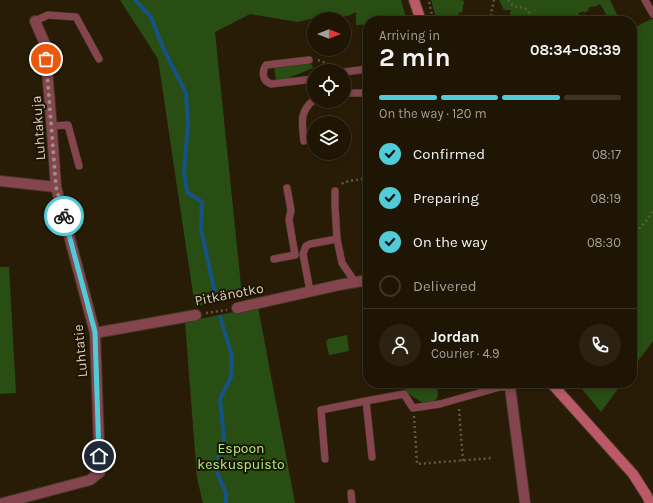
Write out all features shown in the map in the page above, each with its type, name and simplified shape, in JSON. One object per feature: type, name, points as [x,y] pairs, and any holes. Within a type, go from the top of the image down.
[{"type":"street","points":[[414,0],[419,16]]},
{"type":"street","name":"Luhtakuja","points":[[35,21],[45,44],[56,187]]},
{"type":"street","points":[[0,181],[56,187]]},
{"type":"street","name":"Luhtatie","points":[[3,503],[90,480],[100,472],[95,332],[56,187]]},
{"type":"street","name":"Pitkänotko","points":[[237,308],[363,281]]},
{"type":"street","name":"Pitkänotko","points":[[95,332],[196,315]]},
{"type":"street","points":[[512,388],[525,503]]},
{"type":"street","points":[[556,388],[633,474],[650,503]]},
{"type":"lane","points":[[645,0],[653,14]]},
{"type":"lane","points":[[35,21],[48,15],[76,17],[99,59]]},
{"type":"lane","points":[[307,80],[271,84],[264,79],[263,70],[266,66],[309,60]]},
{"type":"lane","points":[[351,71],[363,70]]},
{"type":"lane","points":[[351,93],[363,92]]},
{"type":"lane","points":[[304,141],[301,119],[307,107]]},
{"type":"lane","points":[[52,126],[68,125],[78,166]]},
{"type":"lane","points":[[287,188],[291,210],[289,220],[310,291]]},
{"type":"lane","points":[[335,191],[334,207],[337,239],[342,263],[355,282]]},
{"type":"lane","points":[[274,259],[299,255],[306,246],[310,244],[337,239]]},
{"type":"lane","points":[[325,459],[321,410],[404,394],[413,408],[440,404],[496,388]]},
{"type":"lane","points":[[366,401],[372,457]]},
{"type":"lane","points":[[351,493],[352,503]]},
{"type":"path","points":[[492,16],[494,0]]},
{"type":"path","points":[[508,0],[513,6],[525,8],[532,16]]},
{"type":"path","points":[[309,60],[317,59],[328,64]]},
{"type":"path","points":[[335,191],[344,182],[363,179]]},
{"type":"path","points":[[637,231],[648,219],[653,210]]},
{"type":"path","name":"Pitkänotko","points":[[196,315],[237,308]]},
{"type":"path","points":[[457,399],[463,461]]},
{"type":"path","points":[[413,408],[417,464],[492,458]]},
{"type":"green space","points":[[120,0],[401,0],[406,16],[363,16],[363,24],[356,25],[356,12],[351,14],[351,12],[307,12],[307,20],[298,22],[250,14],[215,32],[242,295],[195,307],[158,59]]},
{"type":"green space","points":[[431,0],[464,1],[462,13],[459,12],[458,16],[436,16]]},
{"type":"green space","points":[[499,0],[610,0],[618,16],[607,16],[600,4],[588,8],[589,10],[584,13],[583,11],[578,14],[579,16],[511,16],[511,10],[504,10]]},
{"type":"green space","points":[[653,19],[653,341],[637,362],[637,26]]},
{"type":"green space","points":[[308,63],[310,64],[307,64],[307,70],[281,81],[276,81],[274,67]]},
{"type":"green space","points":[[0,267],[9,267],[16,393],[0,394]]},
{"type":"green space","name":"Espoon keskuspuisto","points":[[258,307],[295,503],[203,503],[197,478],[185,322]]},
{"type":"green space","points":[[347,335],[349,351],[329,355],[326,342],[328,339]]},
{"type":"green space","points":[[437,388],[438,396],[433,402],[424,404],[406,392],[405,389]]},
{"type":"green space","points":[[581,388],[618,388],[601,412]]},
{"type":"waterway","points":[[135,0],[151,17],[164,50],[186,93],[188,124],[184,171],[187,192],[202,202],[201,229],[215,293]]},
{"type":"waterway","points":[[220,317],[232,356],[231,377],[220,399],[224,439],[215,468],[226,493],[226,503]]},
{"type":"way so far","points":[[46,59],[56,187],[64,216]]},
{"type":"route","points":[[64,216],[95,332],[99,456]]}]
